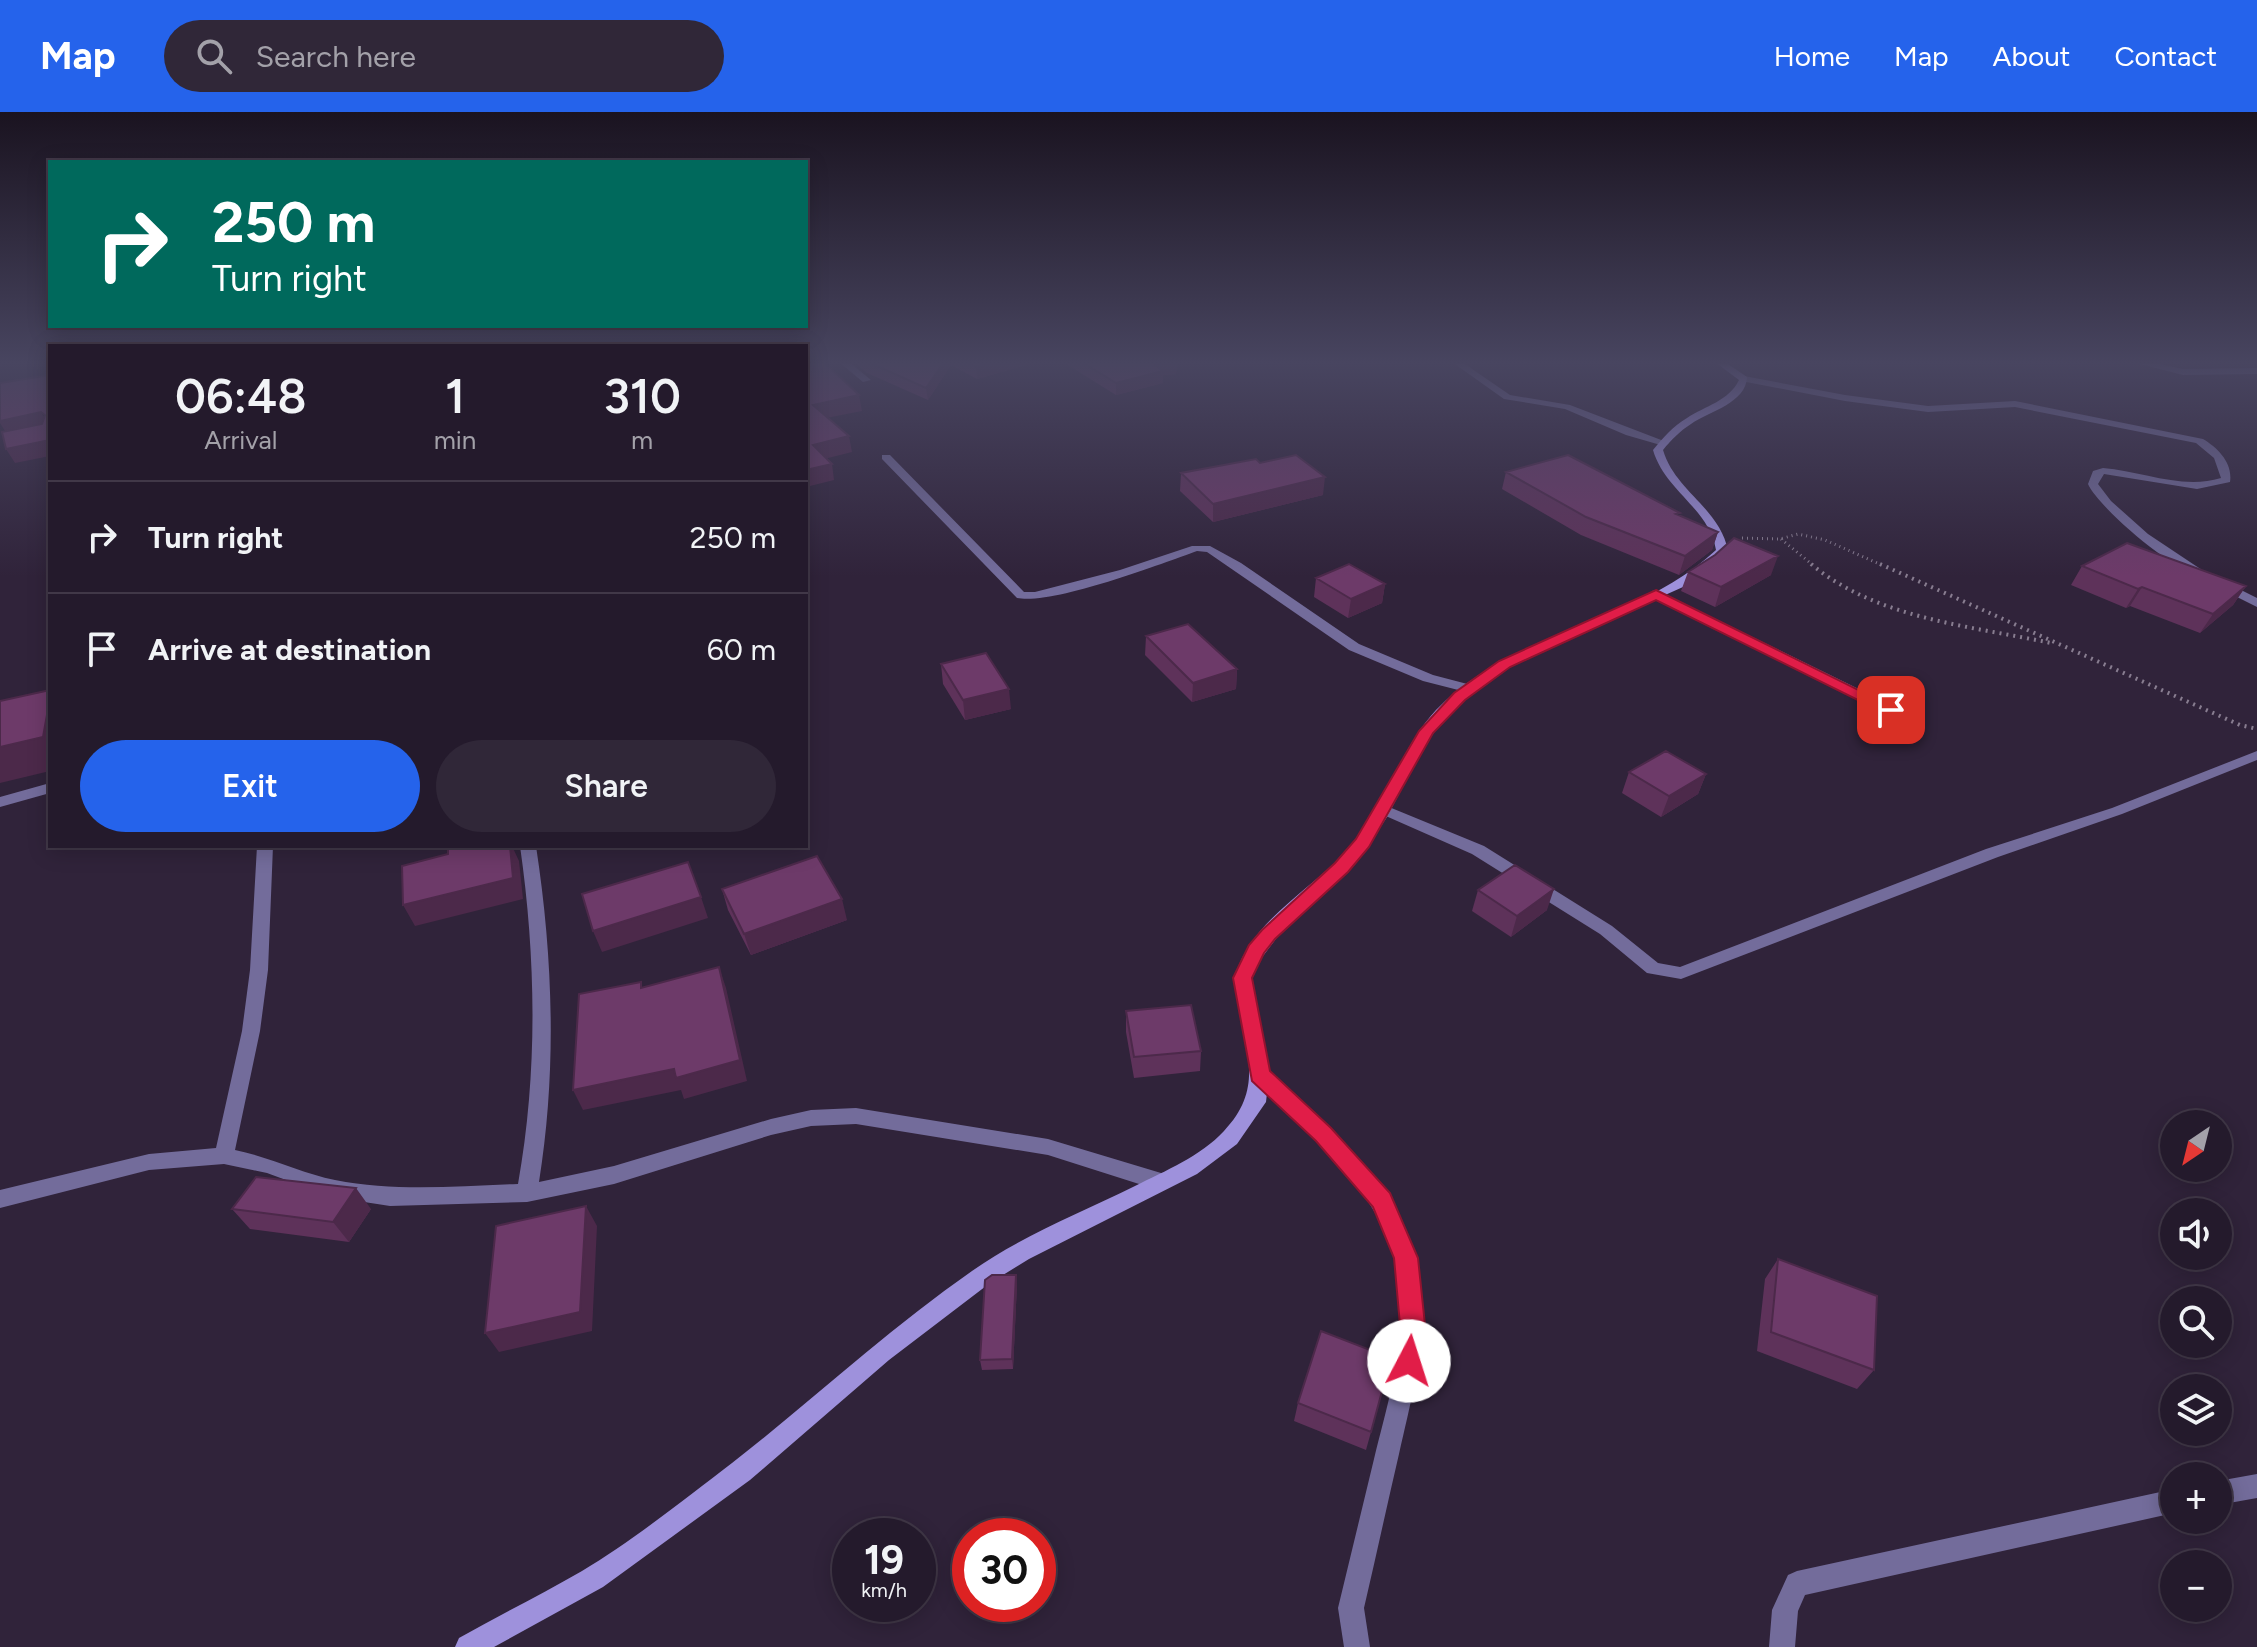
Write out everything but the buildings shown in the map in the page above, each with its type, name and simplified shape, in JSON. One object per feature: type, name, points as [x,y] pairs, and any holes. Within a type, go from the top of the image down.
[{"type":"street","points":[[1631,434],[1664,443]]},
{"type":"street","points":[[468,1647],[594,1578],[630,1553],[741,1471],[881,1352],[982,1276],[1022,1252],[1207,1158],[1237,1132],[1256,1102],[1260,1075],[1243,978],[1248,963],[1268,934],[1342,867],[1384,810],[1438,716],[1504,664],[1656,594],[1713,562],[1722,551],[1716,524],[1671,481],[1660,466],[1658,450],[1674,434]]},
{"type":"street","points":[[2162,434],[2199,441],[2218,454],[2226,469],[2226,480],[2217,484],[2196,485],[2103,471],[2097,473],[2093,484],[2096,491],[2155,548],[2257,603]]},
{"type":"street","points":[[886,457],[1021,595],[1035,596],[1124,572],[1196,548],[1207,548],[1237,565],[1354,647],[1428,678],[1470,689]]},
{"type":"street","points":[[1656,594],[1909,719]]},
{"type":"street","points":[[1384,810],[1478,850],[1606,930],[1645,964],[1661,972],[1681,973],[1992,853],[2117,811],[2257,755]]},
{"type":"street","points":[[0,802],[48,789]]},
{"type":"street","points":[[224,1156],[251,1031],[259,970],[265,848]]},
{"type":"street","points":[[527,1193],[535,1141],[539,1068],[539,961],[528,848]]},
{"type":"street","points":[[1260,1075],[1323,1135],[1382,1201],[1406,1258],[1413,1325],[1409,1361],[1351,1608],[1357,1647]]},
{"type":"street","points":[[0,1199],[149,1162],[224,1156],[267,1165],[332,1188],[390,1197],[527,1193],[614,1175],[771,1127],[811,1118],[856,1116],[1048,1147],[1161,1182]]},
{"type":"street","points":[[2232,1490],[2257,1486]]},
{"type":"street","points":[[1782,1647],[1785,1610],[1797,1584],[2160,1504]]},
{"type":"path","points":[[1721,538],[1780,539],[1798,534],[1825,540],[2240,725],[2257,729]]},
{"type":"path","points":[[1780,539],[1843,586],[1892,609],[2062,646]]},
{"type":"route","points":[[1409,1361],[1413,1325],[1406,1258],[1382,1201],[1323,1135],[1260,1075],[1243,978],[1255,950],[1268,934],[1342,867],[1363,842],[1384,810],[1411,756],[1438,716],[1504,664],[1656,594],[1891,710]]}]
